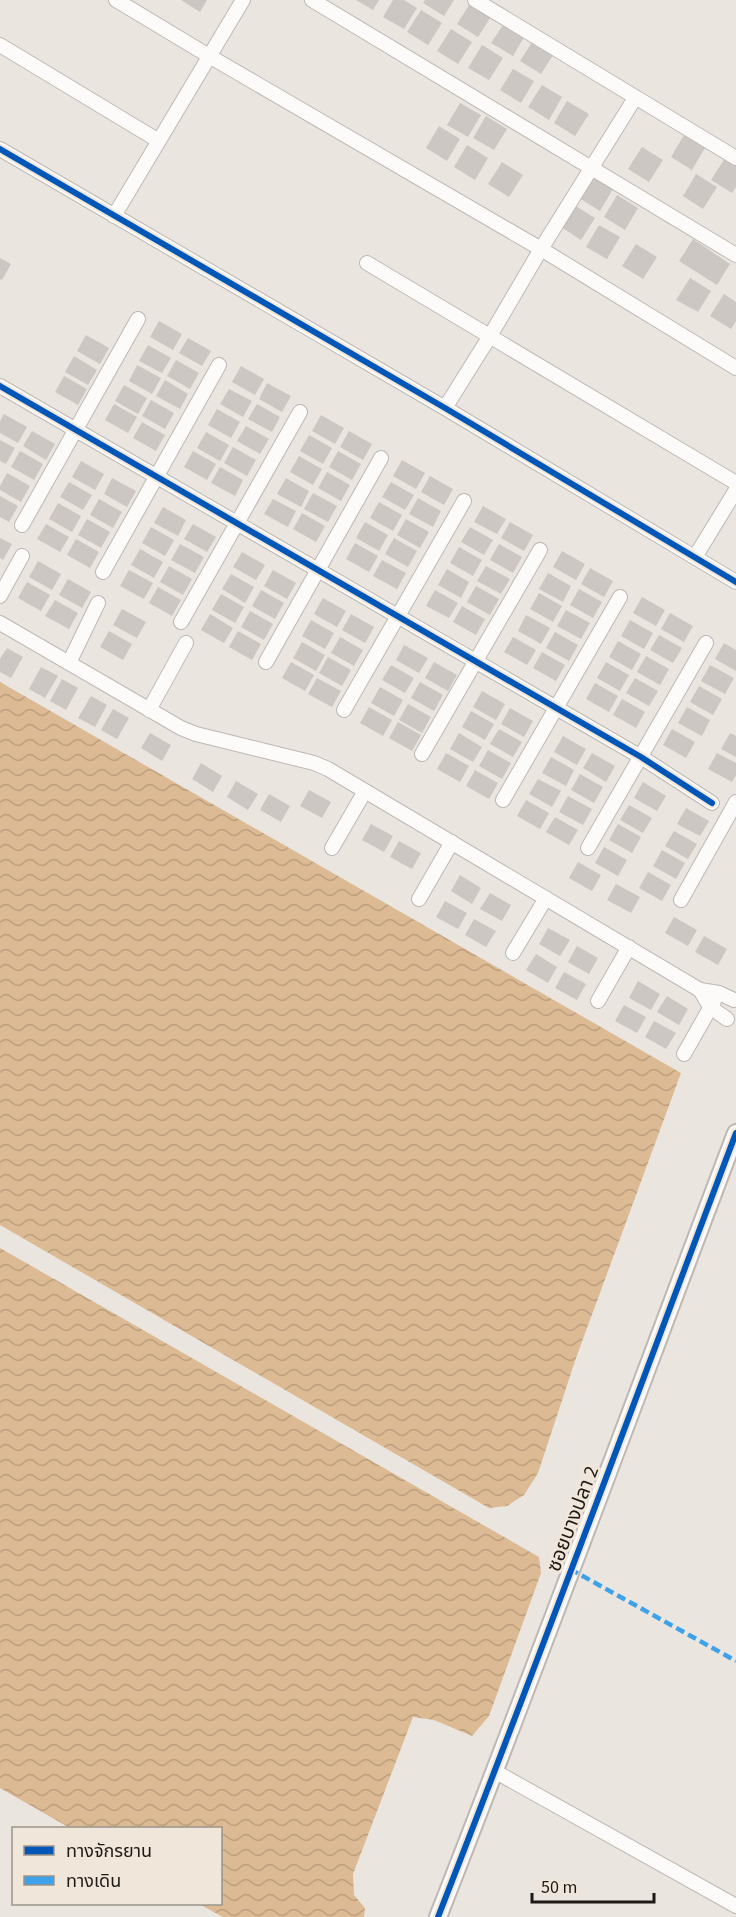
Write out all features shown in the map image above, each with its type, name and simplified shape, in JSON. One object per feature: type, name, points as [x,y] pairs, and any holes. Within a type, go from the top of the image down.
[{"type":"street","points":[[116,0],[541,249],[736,368]]},
{"type":"street","points":[[114,216],[243,0]]},
{"type":"street","points":[[312,0],[736,255]]},
{"type":"street","points":[[475,0],[736,158]]},
{"type":"street","points":[[0,45],[159,141]]},
{"type":"street","points":[[445,408],[635,98]]},
{"type":"street","points":[[0,149],[445,408],[736,582]]},
{"type":"street","points":[[367,263],[736,483]]},
{"type":"street","points":[[22,525],[138,320]]},
{"type":"street","points":[[103,572],[219,365]]},
{"type":"street","points":[[0,386],[641,757],[712,803],[731,822]]},
{"type":"street","points":[[181,622],[300,412]]},
{"type":"street","points":[[266,662],[381,458]]},
{"type":"street","points":[[695,557],[736,490]]},
{"type":"street","points":[[344,710],[464,501]]},
{"type":"street","points":[[422,754],[540,550]]},
{"type":"street","points":[[0,596],[22,556]]},
{"type":"street","points":[[503,800],[620,597]]},
{"type":"street","points":[[69,663],[98,603]]},
{"type":"street","points":[[0,623],[149,710],[196,734],[314,763],[328,769],[700,990],[719,993],[734,1000]]},
{"type":"street","points":[[149,710],[186,643]]},
{"type":"street","points":[[588,848],[706,643]]},
{"type":"street","points":[[332,848],[365,791]]},
{"type":"street","points":[[681,900],[731,822],[735,806],[712,803]]},
{"type":"street","points":[[419,899],[452,843]]},
{"type":"street","points":[[513,953],[546,898]]},
{"type":"street","points":[[598,1001],[628,947]]},
{"type":"street","points":[[700,990],[710,1007],[727,1019]]},
{"type":"street","points":[[684,1054],[719,993]]},
{"type":"street","name":"ซอยบางปลา 2","points":[[438,1917],[496,1772],[570,1569],[628,1422],[736,1133]]},
{"type":"street","points":[[496,1772],[736,1906]]},
{"type":"water","points":[[0,682],[681,1073],[576,1358],[538,1473],[524,1495],[507,1506],[489,1508],[0,1225]]},
{"type":"water","points":[[0,1248],[539,1557],[541,1573],[489,1716],[472,1736],[434,1720],[413,1717],[353,1874],[354,1895],[365,1908],[364,1917],[223,1917],[201,1905],[222,1905],[222,1827],[68,1827],[0,1788]]},
{"type":"building","points":[[181,0],[207,0],[200,12]]},
{"type":"building","points":[[356,0],[379,0],[373,10]]},
{"type":"building","points":[[393,0],[404,0],[417,8],[404,29],[383,17]]},
{"type":"building","points":[[425,0],[454,0],[444,16],[423,3]]},
{"type":"building","points":[[471,2],[492,15],[478,37],[457,24]]},
{"type":"building","points":[[421,10],[442,23],[428,45],[407,32]]},
{"type":"building","points":[[505,22],[526,34],[513,56],[491,43]]},
{"type":"building","points":[[451,29],[472,42],[458,64],[437,51]]},
{"type":"building","points":[[534,39],[555,52],[541,74],[520,61]]},
{"type":"building","points":[[482,45],[503,58],[489,80],[468,68]]},
{"type":"building","points":[[513,69],[534,81],[521,103],[500,90]]},
{"type":"building","points":[[542,85],[562,97],[549,120],[528,107]]},
{"type":"building","points":[[567,101],[589,114],[575,136],[554,123]]},
{"type":"building","points":[[460,103],[481,115],[468,137],[447,125]]},
{"type":"building","points":[[486,116],[507,129],[494,150],[473,138]]},
{"type":"building","points":[[439,126],[460,139],[447,161],[426,148]]},
{"type":"building","points":[[684,135],[705,148],[692,170],[671,157]]},
{"type":"building","points":[[467,145],[488,158],[475,180],[454,167]]},
{"type":"building","points":[[642,147],[663,160],[649,182],[628,169]]},
{"type":"building","points":[[725,158],[736,165],[736,187],[732,193],[711,180]]},
{"type":"building","points":[[502,162],[523,175],[509,197],[488,184]]},
{"type":"building","points":[[696,174],[717,187],[703,209],[683,196]]},
{"type":"building","points":[[592,177],[613,189],[600,211],[579,198]]},
{"type":"building","points":[[617,195],[638,208],[625,230],[604,217]]},
{"type":"building","points":[[574,205],[595,218],[581,240],[561,227]]},
{"type":"building","points":[[599,225],[620,237],[607,259],[586,247]]},
{"type":"building","points":[[693,239],[730,264],[717,285],[679,261]]},
{"type":"building","points":[[636,244],[657,257],[643,279],[622,266]]},
{"type":"building","points":[[0,258],[11,264],[2,280],[0,279]]},
{"type":"building","points":[[690,278],[711,291],[698,312],[676,300]]},
{"type":"building","points":[[724,294],[736,302],[736,321],[731,329],[710,316]]},
{"type":"building","points":[[159,321],[182,334],[173,350],[150,337]]},
{"type":"building","points":[[86,335],[109,348],[100,364],[77,351]]},
{"type":"building","points":[[188,338],[211,351],[202,366],[179,353]]},
{"type":"building","points":[[148,345],[171,358],[162,373],[139,361]]},
{"type":"building","points":[[74,356],[97,370],[88,385],[65,372]]},
{"type":"building","points":[[176,360],[199,373],[190,389],[167,376]]},
{"type":"building","points":[[137,365],[161,378],[152,394],[129,381]]},
{"type":"building","points":[[241,366],[264,379],[255,395],[232,382]]},
{"type":"building","points":[[64,376],[87,389],[78,405],[55,392]]},
{"type":"building","points":[[165,380],[188,394],[180,409],[156,396]]},
{"type":"building","points":[[267,383],[291,396],[282,412],[259,399]]},
{"type":"building","points":[[124,385],[147,398],[138,414],[115,401]]},
{"type":"building","points":[[229,389],[252,401],[243,417],[220,404]]},
{"type":"building","points":[[151,400],[174,413],[165,429],[142,416]]},
{"type":"building","points":[[114,404],[137,417],[128,433],[105,420]]},
{"type":"building","points":[[257,404],[280,417],[272,432],[248,419]]},
{"type":"building","points":[[217,409],[240,422],[231,438],[208,425]]},
{"type":"building","points":[[4,414],[27,427],[18,443],[0,433],[0,421]]},
{"type":"building","points":[[321,415],[344,428],[335,444],[312,431]]},
{"type":"building","points":[[142,422],[165,435],[156,451],[133,438]]},
{"type":"building","points":[[246,426],[269,439],[260,454],[237,441]]},
{"type":"building","points":[[32,431],[55,444],[46,460],[23,446]]},
{"type":"building","points":[[349,431],[372,444],[363,460],[340,447]]},
{"type":"building","points":[[206,432],[229,445],[220,461],[197,448]]},
{"type":"building","points":[[309,435],[332,448],[323,464],[300,451]]},
{"type":"building","points":[[0,440],[15,448],[6,464],[0,461]]},
{"type":"building","points":[[233,447],[256,460],[247,476],[224,463]]},
{"type":"building","points":[[20,451],[43,464],[34,480],[11,467]]},
{"type":"building","points":[[193,451],[216,464],[207,480],[184,467]]},
{"type":"building","points":[[338,451],[361,464],[352,480],[329,467]]},
{"type":"building","points":[[299,456],[322,469],[313,485],[290,472]]},
{"type":"building","points":[[402,460],[425,473],[416,489],[393,476]]},
{"type":"building","points":[[81,461],[104,474],[95,490],[72,477]]},
{"type":"building","points":[[220,467],[243,480],[235,496],[211,483]]},
{"type":"building","points":[[327,472],[350,485],[341,501],[318,488]]},
{"type":"building","points":[[7,473],[30,486],[21,502],[0,490]]},
{"type":"building","points":[[430,476],[453,489],[444,505],[421,492]]},
{"type":"building","points":[[112,478],[136,491],[127,507],[104,494]]},
{"type":"building","points":[[286,478],[309,491],[301,507],[277,494]]},
{"type":"building","points":[[69,482],[92,495],[83,510],[60,497]]},
{"type":"building","points":[[391,482],[414,495],[405,510],[382,497]]},
{"type":"building","points":[[313,493],[337,506],[328,522],[304,509]]},
{"type":"building","points":[[0,496],[18,506],[9,522],[0,517]]},
{"type":"building","points":[[418,498],[441,511],[433,527],[409,514]]},
{"type":"building","points":[[99,499],[122,512],[113,528],[90,515]]},
{"type":"building","points":[[273,499],[296,511],[288,527],[264,514]]},
{"type":"building","points":[[379,502],[402,515],[393,531],[370,518]]},
{"type":"building","points":[[58,503],[81,516],[72,532],[49,519]]},
{"type":"building","points":[[483,506],[506,519],[497,534],[474,522]]},
{"type":"building","points":[[163,507],[186,520],[178,536],[154,523]]},
{"type":"building","points":[[302,513],[325,526],[316,542],[293,529]]},
{"type":"building","points":[[87,519],[110,532],[101,548],[78,535]]},
{"type":"building","points":[[406,519],[429,532],[420,548],[397,535]]},
{"type":"building","points":[[365,522],[388,535],[379,551],[356,538]]},
{"type":"building","points":[[510,522],[533,535],[524,551],[501,538]]},
{"type":"building","points":[[46,524],[69,537],[60,552],[37,539]]},
{"type":"building","points":[[193,524],[216,537],[207,552],[184,539]]},
{"type":"building","points":[[151,527],[174,540],[165,556],[142,543]]},
{"type":"building","points":[[470,527],[493,540],[484,555],[461,542]]},
{"type":"building","points":[[0,538],[12,544],[3,560],[0,558]]},
{"type":"building","points":[[394,538],[417,551],[408,567],[385,554]]},
{"type":"building","points":[[76,539],[99,552],[90,568],[67,555]]},
{"type":"building","points":[[355,543],[378,556],[369,572],[346,559]]},
{"type":"building","points":[[180,544],[204,557],[195,573],[171,560]]},
{"type":"building","points":[[499,544],[522,557],[513,573],[490,560]]},
{"type":"building","points":[[459,547],[482,560],[473,576],[450,563]]},
{"type":"building","points":[[140,549],[163,562],[154,578],[131,565]]},
{"type":"building","points":[[562,551],[585,564],[576,580],[553,567]]},
{"type":"building","points":[[242,552],[265,565],[256,580],[233,567]]},
{"type":"building","points":[[382,560],[406,573],[397,589],[373,576]]},
{"type":"building","points":[[38,561],[61,574],[52,590],[29,577]]},
{"type":"building","points":[[169,566],[192,579],[183,595],[160,582]]},
{"type":"building","points":[[486,566],[510,579],[501,594],[477,581]]},
{"type":"building","points":[[590,568],[613,581],[604,597],[581,584]]},
{"type":"building","points":[[447,569],[469,582],[461,598],[438,585]]},
{"type":"building","points":[[129,570],[153,583],[144,599],[120,586]]},
{"type":"building","points":[[273,570],[296,583],[287,599],[264,586]]},
{"type":"building","points":[[548,573],[571,586],[563,602],[539,589]]},
{"type":"building","points":[[231,574],[254,587],[245,603],[222,589]]},
{"type":"building","points":[[68,579],[91,592],[82,608],[59,595]]},
{"type":"building","points":[[27,582],[50,595],[41,611],[18,598]]},
{"type":"building","points":[[476,586],[499,599],[490,615],[467,602]]},
{"type":"building","points":[[158,587],[181,600],[172,616],[149,603]]},
{"type":"building","points":[[579,589],[602,602],[593,618],[570,605]]},
{"type":"building","points":[[261,590],[284,603],[275,619],[252,606]]},
{"type":"building","points":[[435,590],[458,603],[449,618],[426,606]]},
{"type":"building","points":[[539,593],[562,606],[553,622],[530,609]]},
{"type":"building","points":[[221,594],[244,607],[235,623],[212,610]]},
{"type":"building","points":[[642,597],[665,610],[656,626],[633,613]]},
{"type":"building","points":[[323,598],[346,611],[337,627],[314,614]]},
{"type":"building","points":[[55,600],[78,613],[69,629],[45,616]]},
{"type":"building","points":[[462,606],[485,619],[476,635],[453,622]]},
{"type":"building","points":[[122,609],[146,622],[137,638],[113,625]]},
{"type":"building","points":[[566,610],[590,623],[581,639],[557,626]]},
{"type":"building","points":[[250,611],[273,624],[264,640],[241,627]]},
{"type":"building","points":[[670,613],[693,626],[684,642],[661,629]]},
{"type":"building","points":[[210,614],[233,628],[224,643],[201,630]]},
{"type":"building","points":[[351,614],[374,627],[365,643],[342,630]]},
{"type":"building","points":[[526,615],[550,628],[541,644],[518,631]]},
{"type":"building","points":[[311,620],[334,633],[325,649],[302,636]]},
{"type":"building","points":[[630,620],[653,633],[644,649],[621,636]]},
{"type":"building","points":[[109,631],[132,644],[123,660],[100,647]]},
{"type":"building","points":[[238,631],[261,644],[252,660],[229,647]]},
{"type":"building","points":[[555,632],[578,645],[569,661],[546,648]]},
{"type":"building","points":[[659,635],[682,648],[673,663],[650,650]]},
{"type":"building","points":[[340,637],[363,650],[354,666],[331,653]]},
{"type":"building","points":[[513,637],[536,650],[527,665],[504,652]]},
{"type":"building","points":[[618,641],[641,654],[632,670],[609,657]]},
{"type":"building","points":[[302,642],[325,655],[316,671],[293,658]]},
{"type":"building","points":[[724,643],[736,650],[736,671],[715,659]]},
{"type":"building","points":[[404,645],[428,658],[419,673],[396,660]]},
{"type":"building","points":[[7,648],[23,657],[11,678],[0,672],[0,659]]},
{"type":"building","points":[[542,652],[565,665],[556,681],[533,668]]},
{"type":"building","points":[[646,656],[669,669],[660,685],[637,672]]},
{"type":"building","points":[[328,657],[351,670],[342,686],[319,673]]},
{"type":"building","points":[[291,662],[314,675],[305,691],[282,678]]},
{"type":"building","points":[[434,662],[457,675],[448,691],[425,678]]},
{"type":"building","points":[[606,662],[629,675],[620,691],[597,678]]},
{"type":"building","points":[[391,665],[414,678],[405,693],[382,680]]},
{"type":"building","points":[[710,665],[734,678],[725,694],[701,681]]},
{"type":"building","points":[[41,667],[58,676],[45,698],[29,689]]},
{"type":"building","points":[[317,678],[341,691],[332,707],[308,694]]},
{"type":"building","points":[[635,678],[658,691],[649,706],[626,693]]},
{"type":"building","points":[[62,679],[78,688],[66,710],[50,701]]},
{"type":"building","points":[[420,682],[443,695],[434,711],[411,698]]},
{"type":"building","points":[[595,683],[618,696],[609,712],[586,699]]},
{"type":"building","points":[[699,686],[722,699],[713,715],[690,702]]},
{"type":"building","points":[[380,687],[403,700],[394,716],[371,703]]},
{"type":"building","points":[[482,691],[505,704],[496,720],[473,707]]},
{"type":"building","points":[[91,696],[107,705],[95,727],[78,718]]},
{"type":"building","points":[[622,699],[645,712],[636,728],[613,715]]},
{"type":"building","points":[[408,704],[431,717],[422,733],[399,720]]},
{"type":"building","points":[[369,707],[392,720],[383,736],[360,723]]},
{"type":"building","points":[[687,707],[710,720],[702,736],[678,723]]},
{"type":"building","points":[[510,708],[533,721],[524,737],[501,724]]},
{"type":"building","points":[[113,709],[129,718],[117,739],[101,730]]},
{"type":"building","points":[[471,711],[494,724],[485,740],[462,727]]},
{"type":"building","points":[[398,722],[421,735],[412,751],[389,738]]},
{"type":"building","points":[[499,729],[522,742],[513,757],[490,744]]},
{"type":"building","points":[[672,729],[695,742],[686,758],[663,745]]},
{"type":"building","points":[[150,733],[171,745],[162,761],[141,748]]},
{"type":"building","points":[[459,733],[482,747],[473,762],[450,749]]},
{"type":"building","points":[[730,733],[736,736],[736,757],[721,749]]},
{"type":"building","points":[[563,736],[586,749],[577,765],[554,752]]},
{"type":"building","points":[[488,750],[511,763],[502,779],[479,766]]},
{"type":"building","points":[[446,753],[469,766],[460,782],[437,769]]},
{"type":"building","points":[[592,753],[615,766],[606,782],[583,768]]},
{"type":"building","points":[[717,753],[736,763],[736,775],[732,782],[708,769]]},
{"type":"building","points":[[551,757],[574,770],[566,786],[542,773]]},
{"type":"building","points":[[201,763],[222,776],[213,792],[192,779]]},
{"type":"building","points":[[475,770],[498,783],[489,799],[466,786]]},
{"type":"building","points":[[580,774],[603,787],[594,803],[571,790]]},
{"type":"building","points":[[538,779],[561,791],[552,807],[529,794]]},
{"type":"building","points":[[236,781],[258,794],[248,810],[227,797]]},
{"type":"building","points":[[643,782],[666,796],[657,811],[634,798]]},
{"type":"building","points":[[309,790],[331,802],[322,818],[300,806]]},
{"type":"building","points":[[269,794],[290,806],[281,822],[260,810]]},
{"type":"building","points":[[568,796],[592,809],[583,825],[559,812]]},
{"type":"building","points":[[526,800],[549,813],[540,829],[517,816]]},
{"type":"building","points":[[629,805],[652,818],[643,833],[620,820]]},
{"type":"building","points":[[686,808],[709,821],[700,836],[677,824]]},
{"type":"building","points":[[555,817],[578,830],[569,845],[546,832]]},
{"type":"building","points":[[371,824],[393,836],[384,852],[362,840]]},
{"type":"building","points":[[618,824],[641,837],[632,853],[609,840]]},
{"type":"building","points":[[674,831],[697,844],[688,859],[665,846]]},
{"type":"building","points":[[399,841],[421,853],[412,869],[390,857]]},
{"type":"building","points":[[604,847],[627,860],[618,876],[595,863]]},
{"type":"building","points":[[662,850],[685,863],[676,879],[653,866]]},
{"type":"building","points":[[578,862],[601,875],[592,891],[569,878]]},
{"type":"building","points":[[648,872],[671,885],[662,901],[639,888]]},
{"type":"building","points":[[460,875],[481,888],[472,904],[451,891]]},
{"type":"building","points":[[616,884],[640,897],[631,913],[607,900]]},
{"type":"building","points":[[490,893],[511,905],[502,921],[480,909]]},
{"type":"building","points":[[445,901],[467,913],[458,929],[436,917]]},
{"type":"building","points":[[674,917],[697,930],[688,946],[665,933]]},
{"type":"building","points":[[474,919],[496,931],[486,947],[465,935]]},
{"type":"building","points":[[548,928],[570,940],[560,956],[539,944]]},
{"type":"building","points":[[704,936],[727,949],[718,965],[695,952]]},
{"type":"building","points":[[577,946],[598,958],[589,974],[568,962]]},
{"type":"building","points":[[536,954],[557,967],[548,983],[526,970]]},
{"type":"building","points":[[564,972],[586,984],[577,1000],[555,988]]},
{"type":"building","points":[[638,981],[660,994],[651,1010],[629,998]]},
{"type":"building","points":[[667,996],[688,1009],[679,1025],[657,1012]]},
{"type":"building","points":[[624,1005],[646,1017],[637,1033],[615,1021]]},
{"type":"building","points":[[654,1021],[676,1033],[666,1049],[645,1037]]},
{"type":"marked path","points":[[570,1569],[736,1661]]},
{"type":"cycle path","points":[[0,149],[445,408],[736,582]]},
{"type":"cycle path","points":[[0,386],[641,757],[712,803]]},
{"type":"cycle path","points":[[438,1917],[736,1133]]}]
